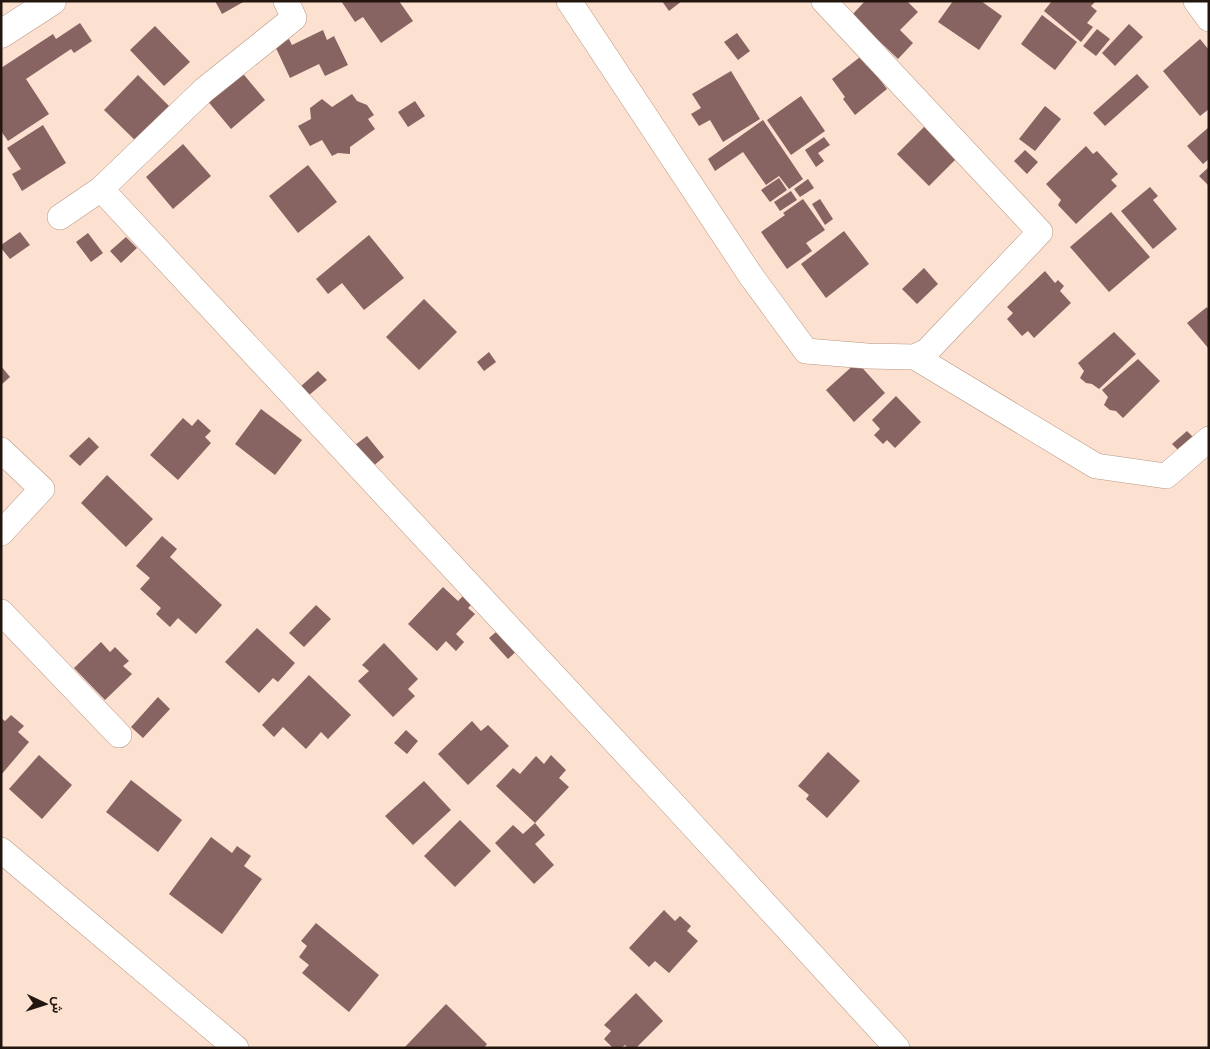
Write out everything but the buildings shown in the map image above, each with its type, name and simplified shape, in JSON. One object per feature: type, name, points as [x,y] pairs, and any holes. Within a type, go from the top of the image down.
[{"type":"highway","points":[[1,34],[52,1]]},
{"type":"street","points":[[60,217],[101,189],[204,90],[294,18],[286,1]]},
{"type":"street","points":[[569,1],[751,276],[806,351],[868,356],[915,357],[927,351],[1040,232],[824,1]]},
{"type":"street","points":[[1196,1],[1209,19]]},
{"type":"street","points":[[101,189],[675,806],[897,1048]]},
{"type":"street","points":[[915,357],[1096,466],[1166,476],[1209,439]]},
{"type":"street","points":[[1,450],[42,489],[1,533]]},
{"type":"street","points":[[1,612],[119,735]]},
{"type":"street","points":[[1,850],[236,1048]]}]
